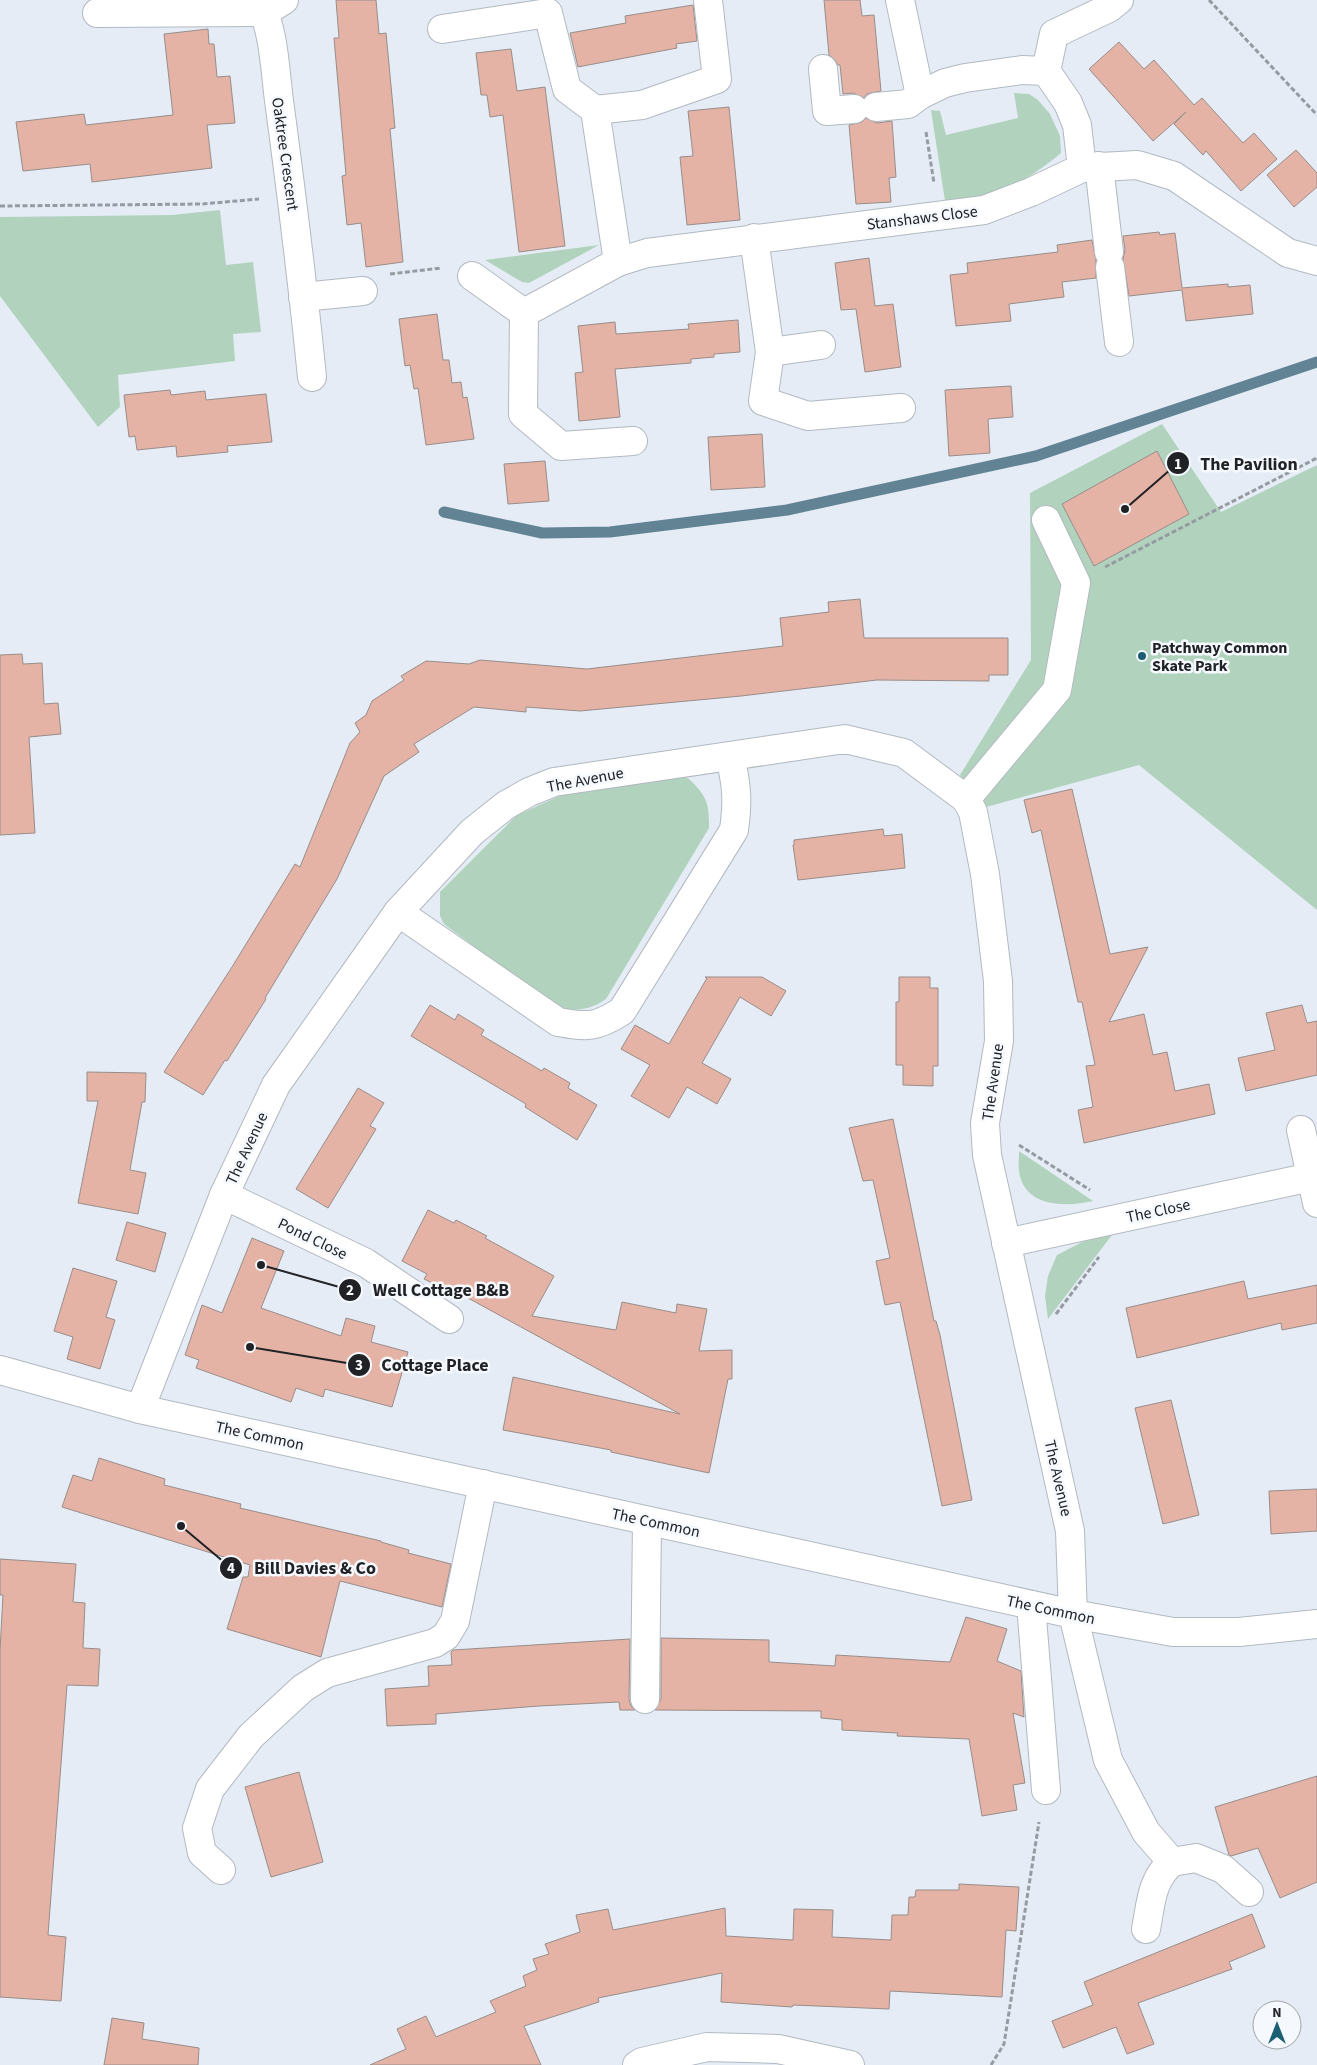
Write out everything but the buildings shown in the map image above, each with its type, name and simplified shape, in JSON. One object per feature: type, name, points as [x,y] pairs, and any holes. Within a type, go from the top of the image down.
[{"type":"street","points":[[442,29],[548,13],[566,89],[595,110],[642,105],[717,79],[708,0]]},
{"type":"street","points":[[900,0],[920,94]]},
{"type":"street","points":[[1119,0],[1109,8],[1054,34],[1046,71],[1068,103],[1090,167],[1110,259],[1119,342]]},
{"type":"street","points":[[98,13],[269,4]]},
{"type":"street","name":"Oaktree Crescent","points":[[269,4],[272,47],[292,196],[312,377]]},
{"type":"street","points":[[823,69],[827,112],[908,104],[920,94],[945,83],[965,78],[1022,70],[1046,71]]},
{"type":"street","points":[[595,110],[618,262]]},
{"type":"street","name":"Stanshaws Close","points":[[524,313],[618,262],[646,253],[984,210],[1090,167],[1137,165],[1174,176],[1288,253],[1317,261]]},
{"type":"street","points":[[754,238],[770,352],[763,401],[808,416],[901,408]]},
{"type":"street","points":[[472,276],[524,313],[523,414],[561,446],[633,441]]},
{"type":"street","points":[[303,297],[363,291]]},
{"type":"street","points":[[770,352],[821,345]]},
{"type":"street","points":[[966,799],[1057,690],[1076,583],[1046,520]]},
{"type":"street","name":"The Avenue","points":[[140,1409],[224,1195],[276,1085],[398,912],[472,832],[506,805],[554,782],[845,739],[904,754],[966,799],[974,812],[985,874],[998,981],[999,1041],[985,1123],[987,1155],[1070,1531],[1073,1614],[1108,1760],[1146,1832],[1172,1862]]},
{"type":"street","points":[[398,912],[558,1022],[580,1026],[604,1023],[622,1011],[734,830],[737,788],[730,757]]},
{"type":"street","points":[[1301,1130],[1317,1204]]},
{"type":"street","name":"The Close","points":[[1006,1243],[1311,1177]]},
{"type":"street","name":"Pond Close","points":[[224,1195],[366,1263],[450,1319]]},
{"type":"street","name":"The Common","points":[[0,1370],[140,1409],[1073,1614],[1173,1632],[1239,1632],[1317,1624]]},
{"type":"street","points":[[221,1870],[202,1854],[197,1828],[210,1789],[251,1736],[303,1688],[326,1673],[435,1643],[446,1636],[455,1621],[483,1484]]},
{"type":"street","points":[[645,1699],[647,1521]]},
{"type":"street","points":[[1031,1605],[1046,1790]]},
{"type":"street","points":[[1146,1929],[1154,1887],[1161,1872],[1172,1862],[1196,1858],[1223,1869],[1249,1892]]},
{"type":"street","points":[[637,2065],[642,2062],[707,2047],[778,2049],[850,2065]]},
{"type":"path","points":[[1210,0],[1317,114]]},
{"type":"path","points":[[920,94],[939,215]]},
{"type":"path","points":[[0,206],[202,204],[292,196]]},
{"type":"path","points":[[363,291],[360,278],[453,266],[472,276]]},
{"type":"path","points":[[1076,583],[1317,458]]},
{"type":"path","points":[[991,2065],[1004,2044],[1046,1790]]},
{"type":"green space","points":[[1014,93],[1029,94],[1038,100],[1050,114],[1060,136],[1061,153],[1035,173],[1015,184],[980,196],[945,201],[931,110],[940,111],[946,135],[1018,118]]},
{"type":"green space","points":[[220,210],[226,265],[253,262],[261,332],[233,334],[235,361],[118,375],[120,407],[98,427],[0,296],[0,217],[172,215]]},
{"type":"green space","points":[[599,245],[529,283],[522,282],[485,260]]},
{"type":"green space","points":[[1162,424],[1221,512],[1317,465],[1317,910],[1139,765],[986,807],[960,775],[1031,660],[1030,493]]},
{"type":"green space","points":[[669,778],[688,778],[703,795],[706,800],[709,828],[606,999],[584,1009],[558,1009],[444,924],[440,916],[440,892],[517,815],[562,795]]},
{"type":"green space","points":[[1019,1151],[1093,1201],[1059,1204],[1037,1198],[1029,1192],[1023,1183],[1019,1168]]},
{"type":"green space","points":[[1112,1235],[1048,1319],[1045,1296],[1048,1276],[1057,1255],[1086,1240]]},
{"type":"waterway","points":[[444,512],[542,533],[610,532],[787,510],[1036,456],[1317,362]]},
{"type":"place","name":"The Pavilion","points":[[1125,509]]},
{"type":"place","name":"Patchway Common Skate Park","points":[[1142,656]]},
{"type":"place","name":"Well Cottage B&B","points":[[261,1265]]},
{"type":"place","name":"Cottage Place","points":[[250,1347]]},
{"type":"place","name":"Bill Davies & Co","points":[[181,1526]]}]
